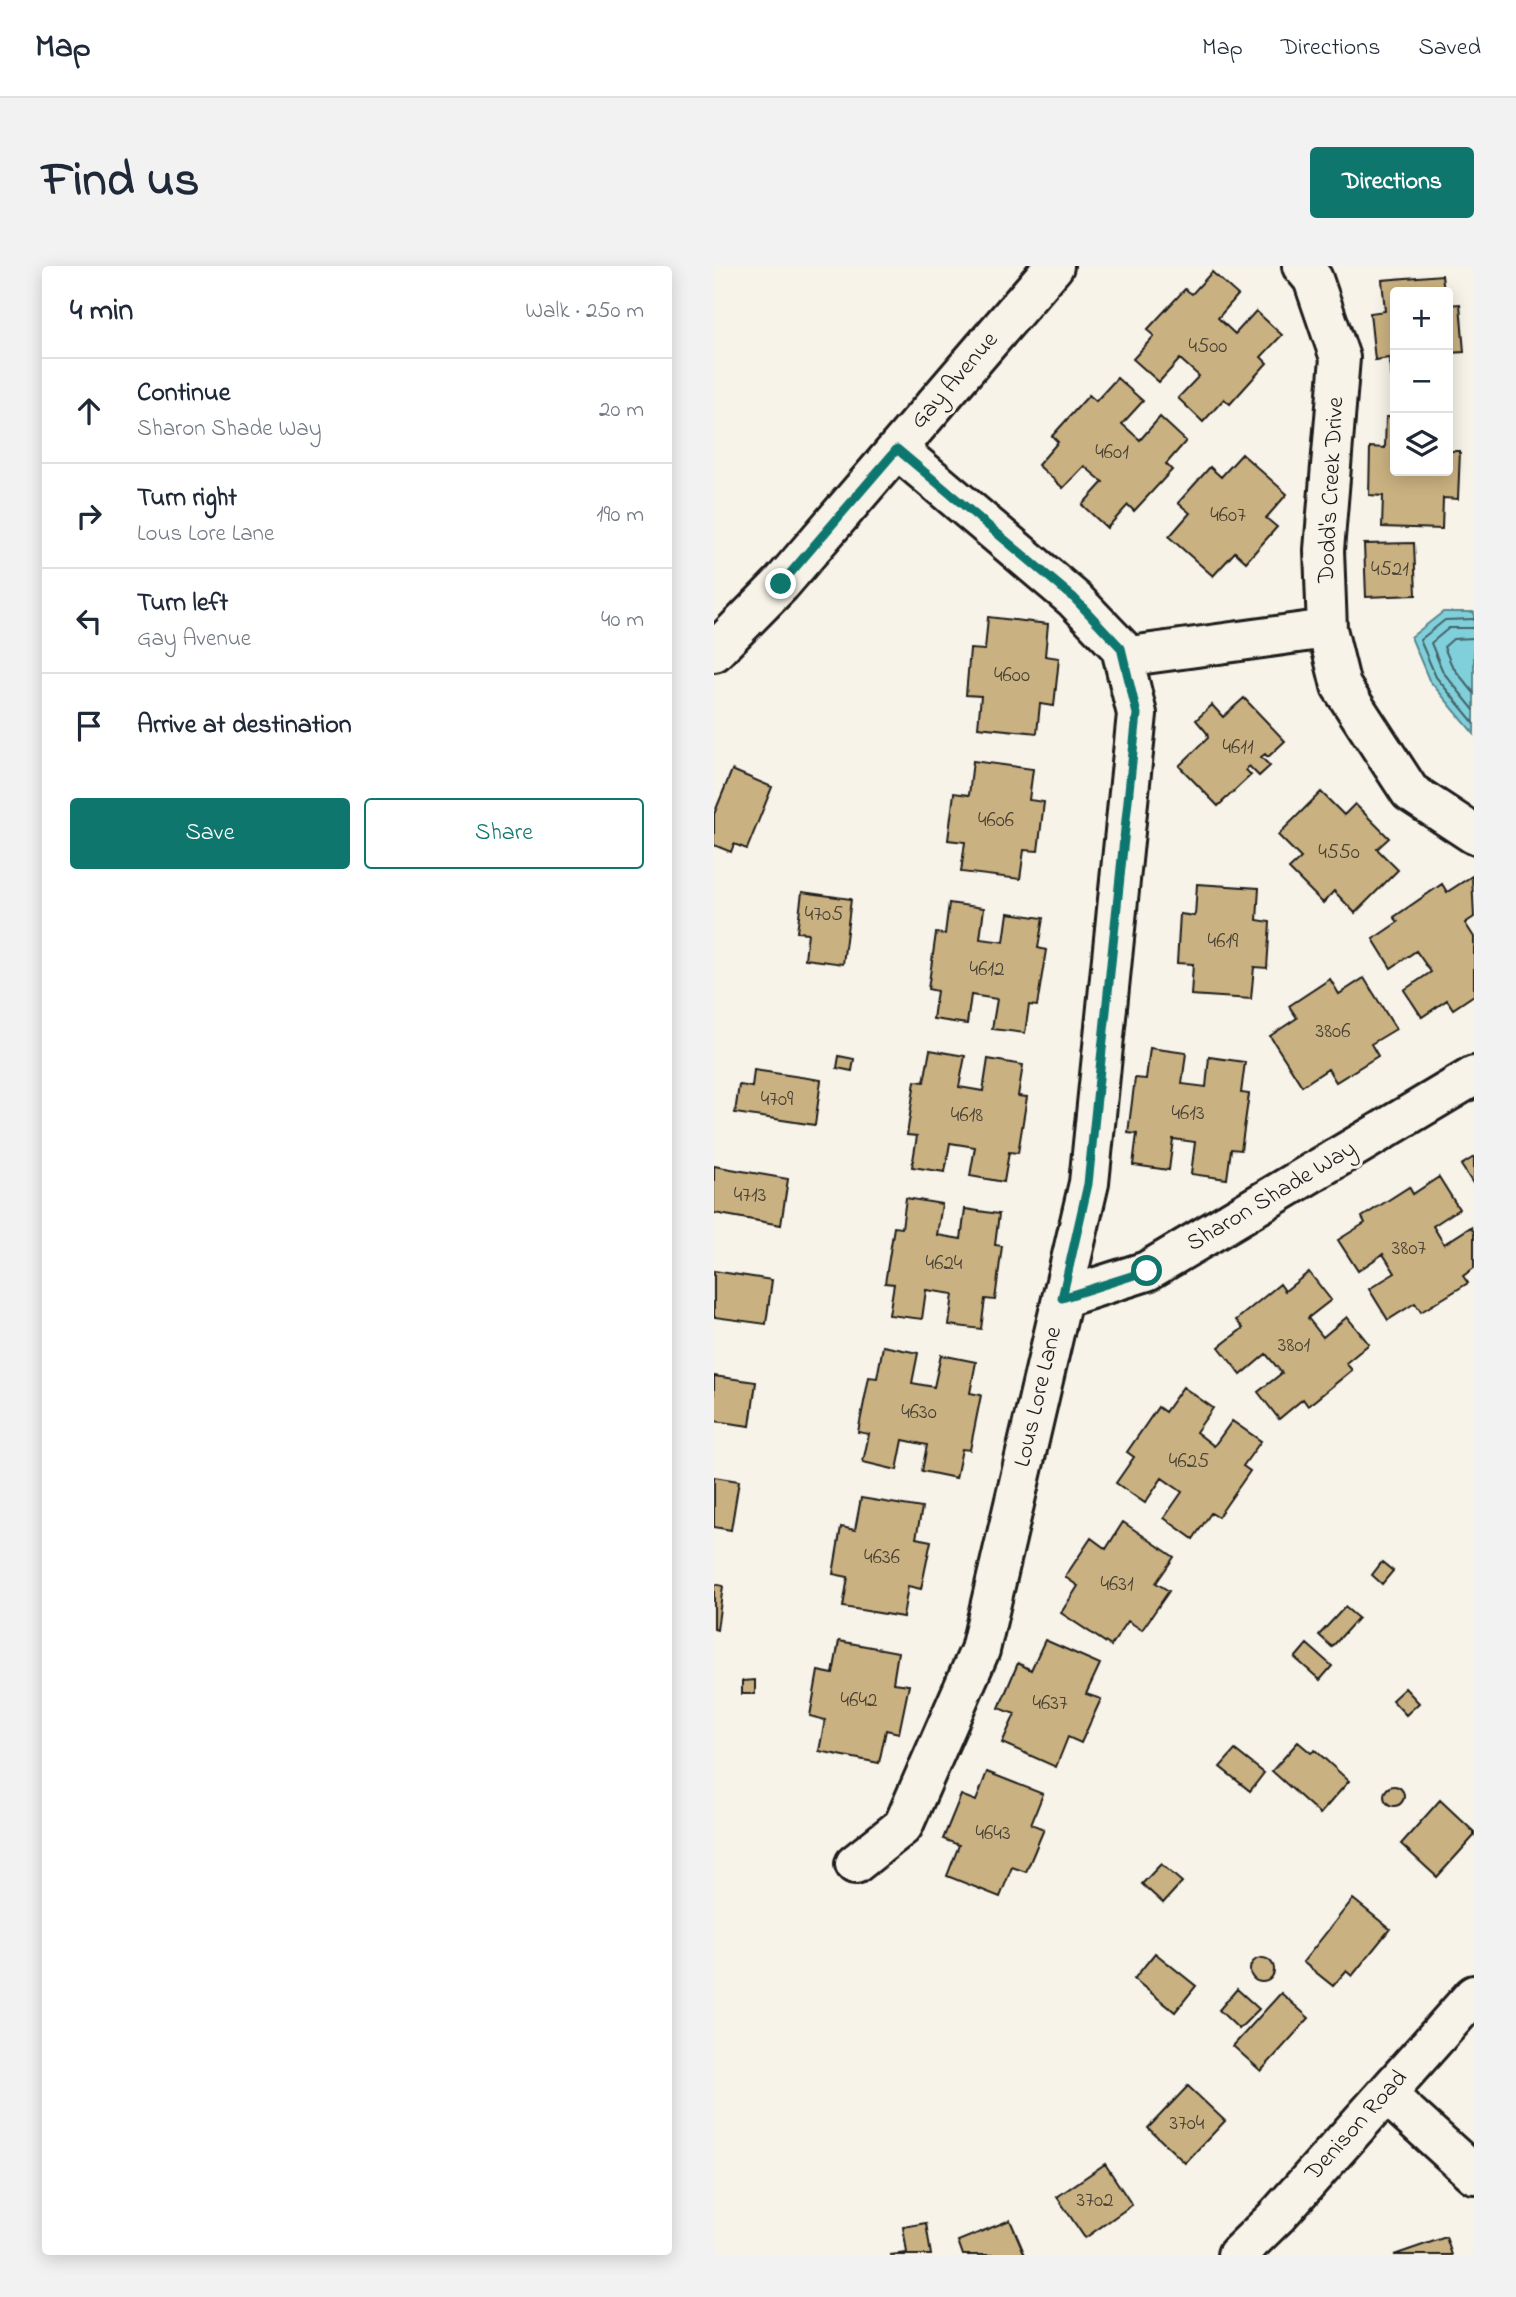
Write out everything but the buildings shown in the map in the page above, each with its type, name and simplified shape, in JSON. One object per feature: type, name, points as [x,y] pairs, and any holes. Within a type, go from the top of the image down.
[{"type":"street","name":"Gay Avenue","points":[[714,652],[781,584],[1054,266]]},
{"type":"street","name":"Dodd's Creek Drive","points":[[1303,266],[1312,279],[1340,358],[1324,550],[1327,629],[1341,686],[1410,792],[1474,834]]},
{"type":"street","name":"Lous Lore Lane","points":[[856,1864],[904,1826],[980,1650],[1088,1184],[1137,714],[1121,648],[1074,598],[897,449]]},
{"type":"street","points":[[1123,657],[1327,629]]},
{"type":"street","name":"Sharon Shade Way","points":[[1062,1298],[1147,1271],[1474,1076]]},
{"type":"street","name":"Denison Road","points":[[1237,2255],[1277,2216],[1474,1995]]},
{"type":"street","points":[[1386,2094],[1474,2174]]},
{"type":"water","points":[[1443,612],[1474,612],[1474,734],[1429,680],[1411,637]]},
{"type":"route","points":[[781,584],[897,449],[935,484],[1074,598],[1121,648],[1137,714],[1088,1184],[1062,1298],[1147,1271]]}]
